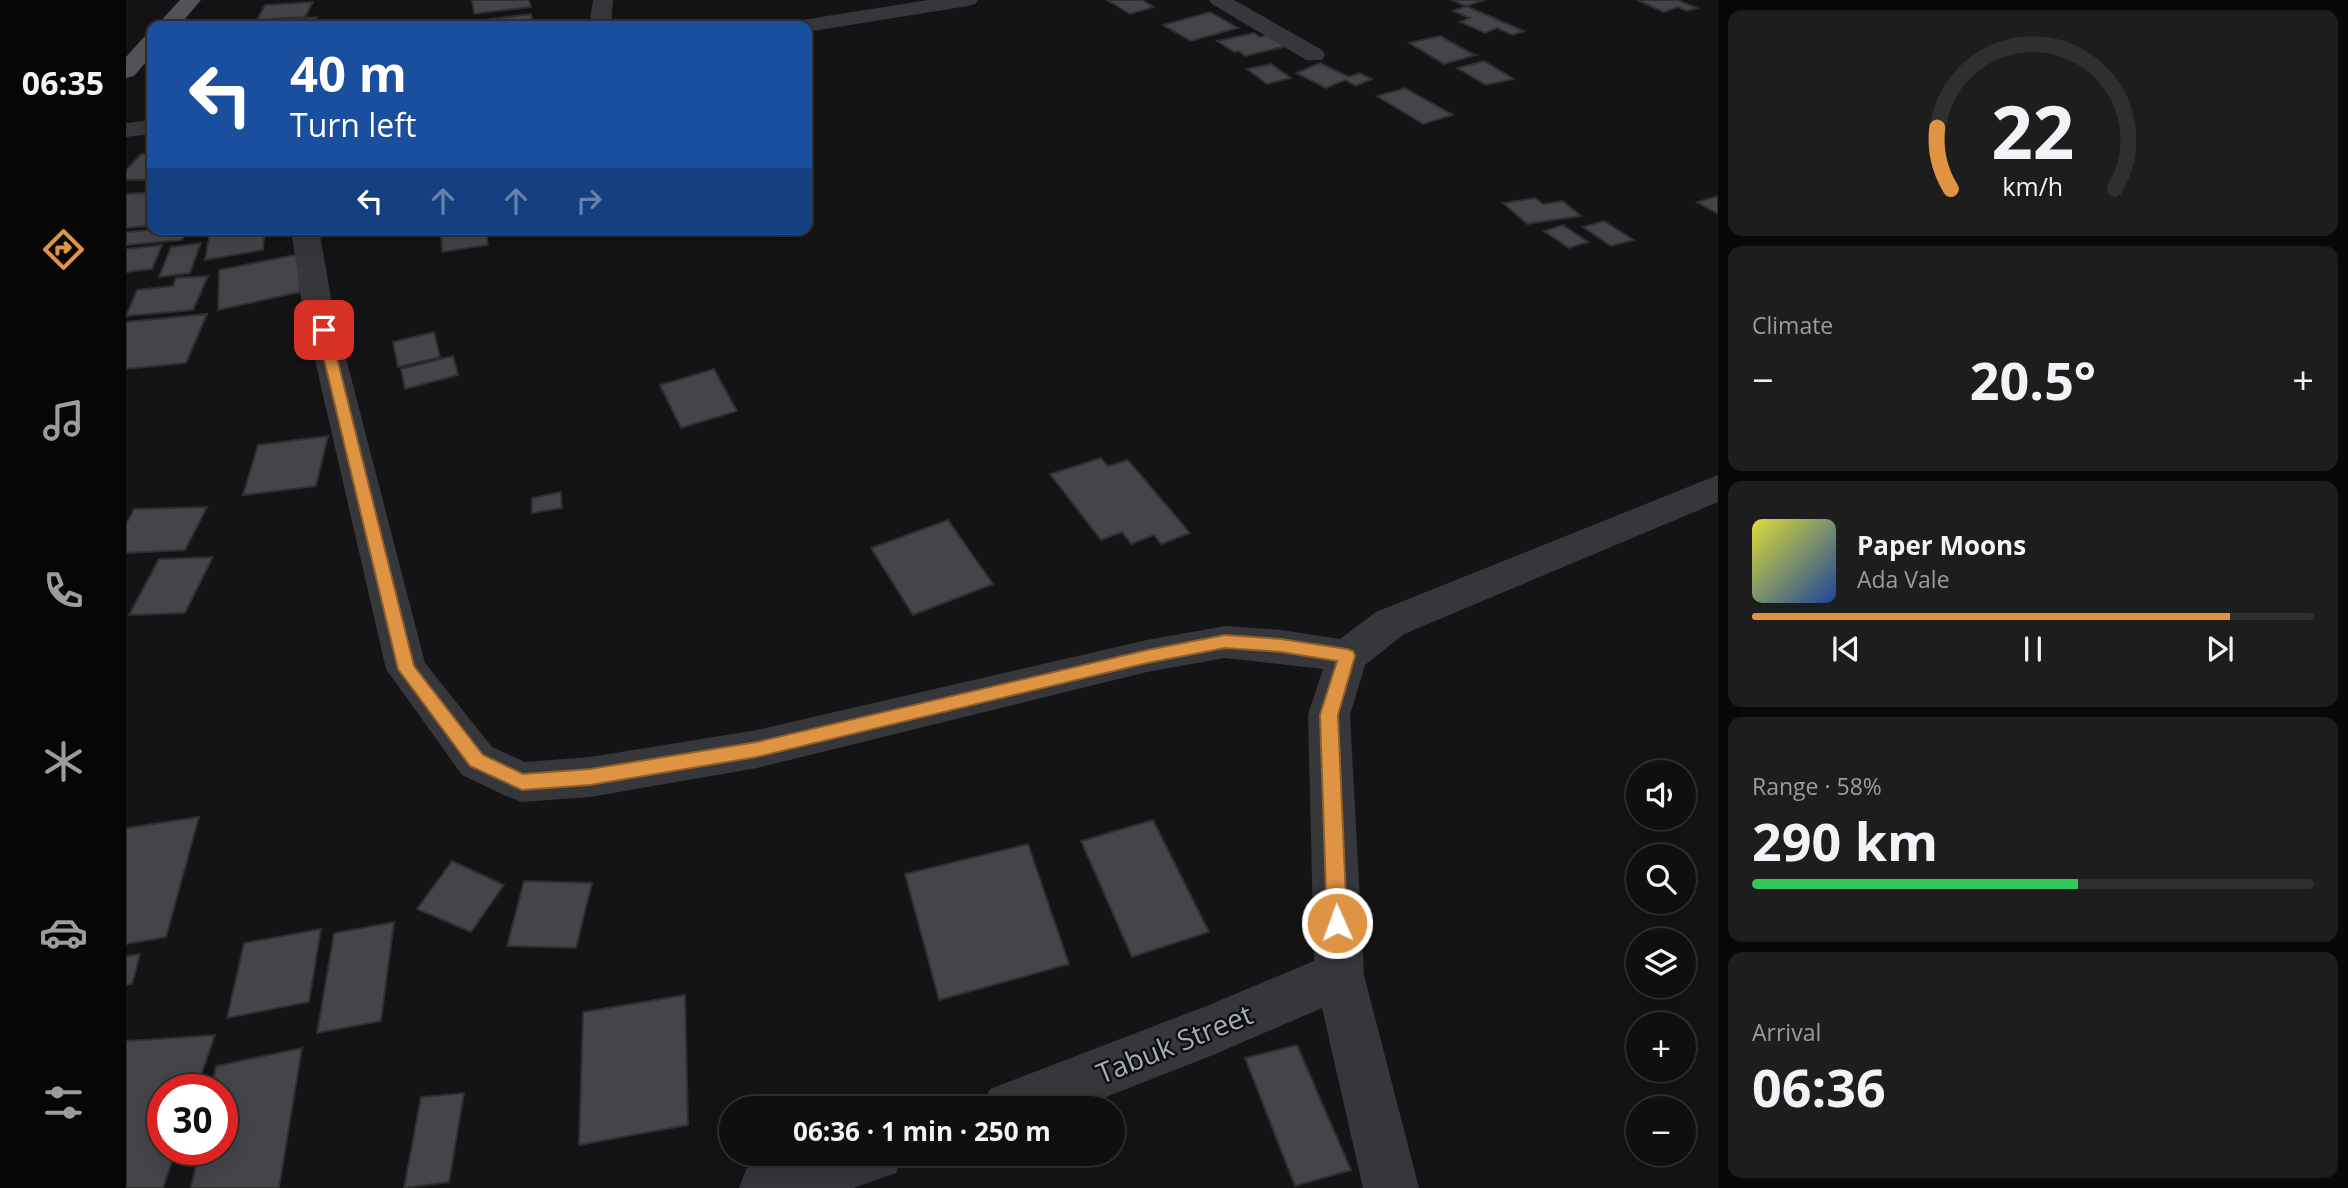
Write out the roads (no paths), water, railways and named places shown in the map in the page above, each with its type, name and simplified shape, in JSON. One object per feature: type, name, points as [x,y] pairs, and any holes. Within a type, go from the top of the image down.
[{"type":"main road","points":[[172,21],[191,0]]},
{"type":"main road","points":[[126,71],[147,48]]},
{"type":"street","points":[[601,21],[603,0]]},
{"type":"street","points":[[812,24],[968,0]]},
{"type":"street","points":[[1219,0],[1314,55]]},
{"type":"street","points":[[126,130],[147,128]]},
{"type":"street","points":[[306,235],[317,304],[406,669],[477,761],[522,782],[590,777],[757,750],[1147,656],[1225,642],[1281,646],[1347,656]]},
{"type":"street","points":[[1391,1188],[1339,975],[1329,715],[1347,656],[1391,622],[1718,488]]},
{"type":"street","name":"Tabuk Street","points":[[1040,1096],[1213,1029],[1339,975]]},
{"type":"street","points":[[767,1188],[836,1166]]}]
